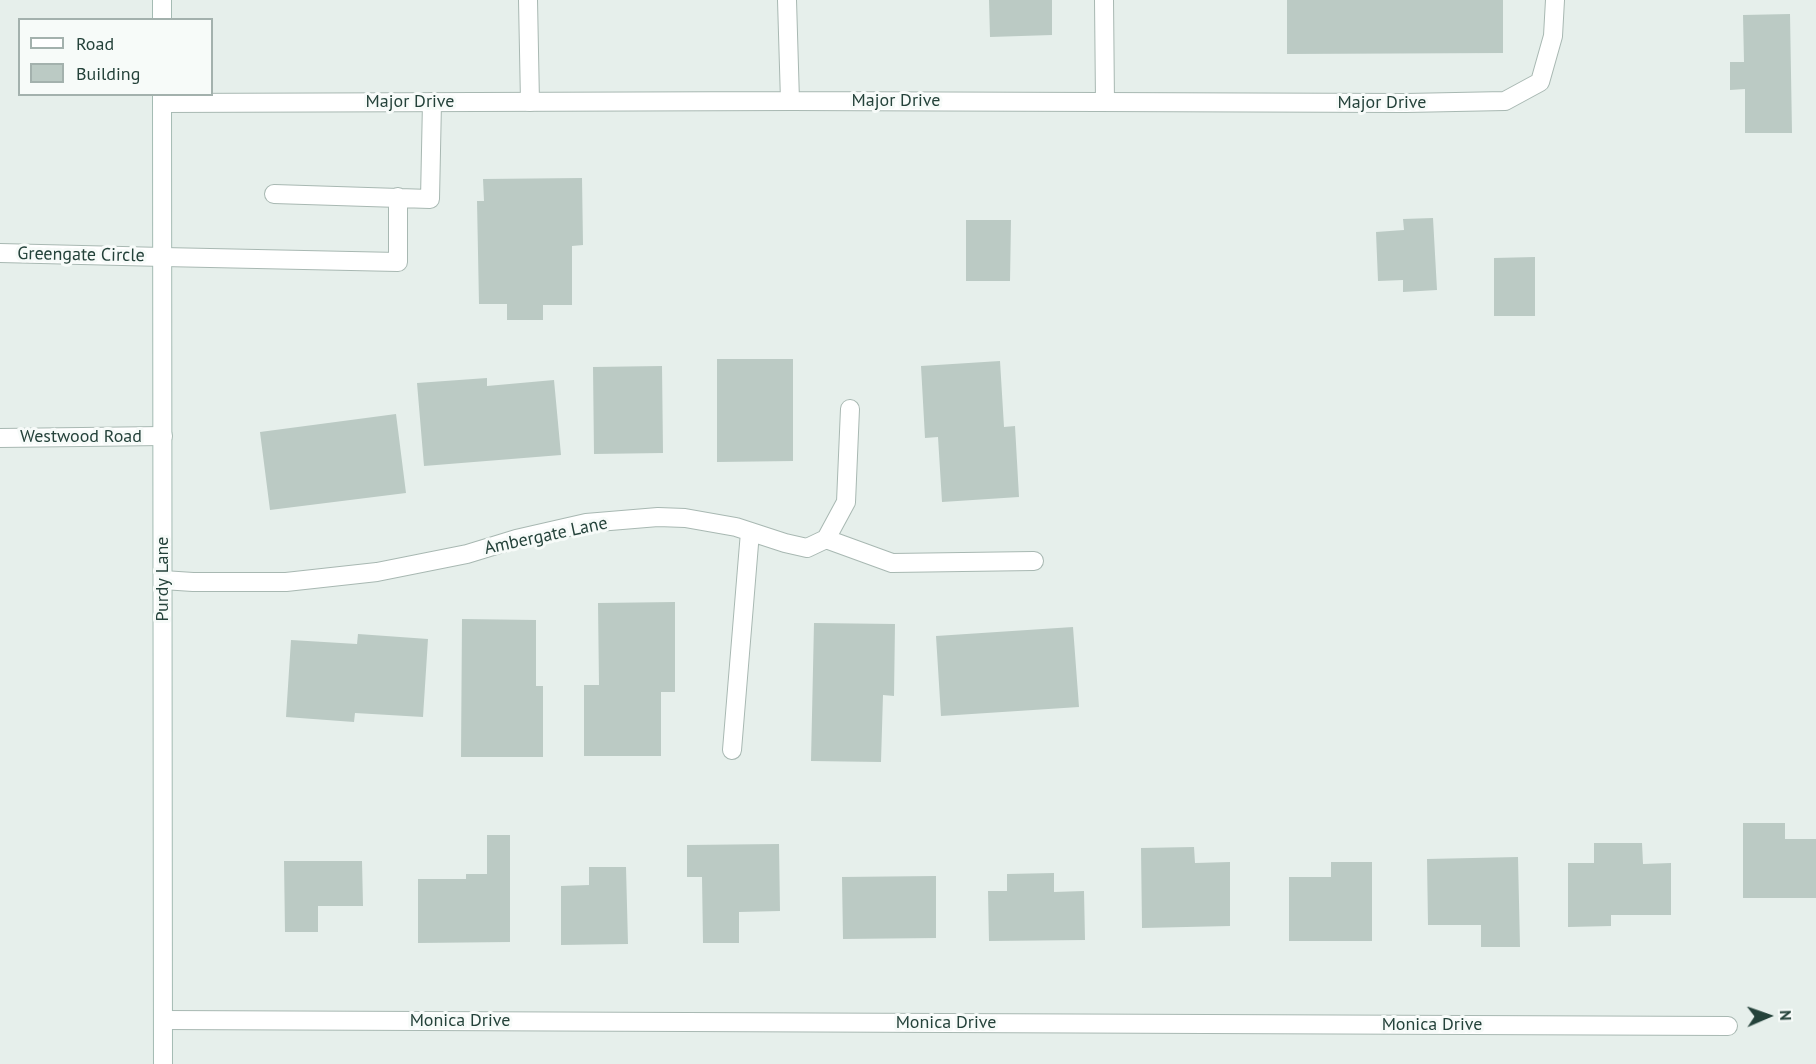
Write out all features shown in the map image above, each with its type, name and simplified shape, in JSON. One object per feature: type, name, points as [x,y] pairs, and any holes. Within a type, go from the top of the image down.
[{"type":"street","points":[[162,0],[162,18]]},
{"type":"street","points":[[528,0],[530,102]]},
{"type":"street","points":[[787,0],[790,101]]},
{"type":"street","points":[[1104,0],[1105,102]]},
{"type":"street","name":"Major Drive","points":[[162,99],[432,102],[1406,103],[1504,101],[1540,82],[1553,36],[1555,0]]},
{"type":"street","name":"Purdy Lane","points":[[162,99],[164,1064]]},
{"type":"street","points":[[274,194],[429,199],[432,102]]},
{"type":"street","name":"Greengate Circle","points":[[0,253],[398,262],[398,197]]},
{"type":"street","points":[[850,409],[846,502],[826,539],[892,563],[1034,561]]},
{"type":"street","name":"Westwood Road","points":[[0,438],[163,436]]},
{"type":"street","name":"Ambergate Lane","points":[[163,580],[286,582],[377,572],[467,554],[516,539],[586,524],[657,517],[685,518],[736,527],[807,548],[826,539]]},
{"type":"street","points":[[732,750],[750,532]]},
{"type":"street","name":"Monica Drive","points":[[163,1020],[1728,1026]]},
{"type":"building","points":[[989,0],[1052,0],[1052,35],[990,37]]},
{"type":"building","points":[[1287,0],[1503,0],[1503,53],[1287,54]]},
{"type":"building","points":[[1790,14],[1792,133],[1745,133],[1745,89],[1730,90],[1730,62],[1744,62],[1743,15]]},
{"type":"building","points":[[582,178],[583,245],[572,246],[572,305],[543,305],[543,320],[507,320],[507,304],[479,304],[477,201],[484,201],[483,179]]},
{"type":"building","points":[[1433,218],[1437,290],[1403,292],[1403,280],[1378,281],[1376,232],[1404,230],[1403,219]]},
{"type":"building","points":[[966,220],[1011,220],[1010,281],[966,281]]},
{"type":"building","points":[[1535,257],[1535,316],[1494,316],[1494,258]]},
{"type":"building","points":[[717,359],[793,359],[793,461],[717,462]]},
{"type":"building","points":[[1000,361],[1004,427],[1015,426],[1019,497],[942,502],[938,437],[925,438],[921,366]]},
{"type":"building","points":[[662,366],[663,453],[594,454],[593,367]]},
{"type":"building","points":[[487,378],[487,386],[554,380],[561,455],[424,466],[417,383]]},
{"type":"building","points":[[396,414],[406,493],[270,510],[260,432]]},
{"type":"building","points":[[675,602],[675,692],[661,692],[661,756],[584,756],[584,685],[599,685],[598,603]]},
{"type":"building","points":[[462,619],[536,620],[536,686],[543,686],[543,757],[461,757]]},
{"type":"building","points":[[814,623],[895,624],[894,696],[883,695],[881,762],[811,761]]},
{"type":"building","points":[[1073,627],[1079,707],[941,716],[936,636]]},
{"type":"building","points":[[358,634],[428,639],[423,717],[355,713],[354,722],[286,717],[291,640],[357,644]]},
{"type":"building","points":[[1743,823],[1785,823],[1785,839],[1816,839],[1816,898],[1743,898]]},
{"type":"building","points":[[487,835],[510,835],[510,942],[418,943],[418,879],[466,879],[466,874],[487,874]]},
{"type":"building","points":[[1594,843],[1642,843],[1643,864],[1671,863],[1671,915],[1611,915],[1611,926],[1568,927],[1568,863],[1594,863]]},
{"type":"building","points":[[779,844],[780,911],[739,912],[739,943],[703,943],[702,877],[687,877],[687,845]]},
{"type":"building","points":[[1194,847],[1195,863],[1230,862],[1230,926],[1142,928],[1141,848]]},
{"type":"building","points":[[1518,857],[1520,947],[1481,947],[1481,925],[1428,925],[1427,859]]},
{"type":"building","points":[[284,861],[362,861],[363,906],[318,906],[318,932],[285,932]]},
{"type":"building","points":[[1331,862],[1372,862],[1372,941],[1289,941],[1289,877],[1331,877]]},
{"type":"building","points":[[589,867],[626,867],[628,944],[561,945],[561,886],[589,885]]},
{"type":"building","points":[[1054,873],[1054,892],[1084,891],[1085,940],[989,941],[988,891],[1007,891],[1007,874]]},
{"type":"building","points":[[936,876],[936,938],[843,939],[842,877]]}]
